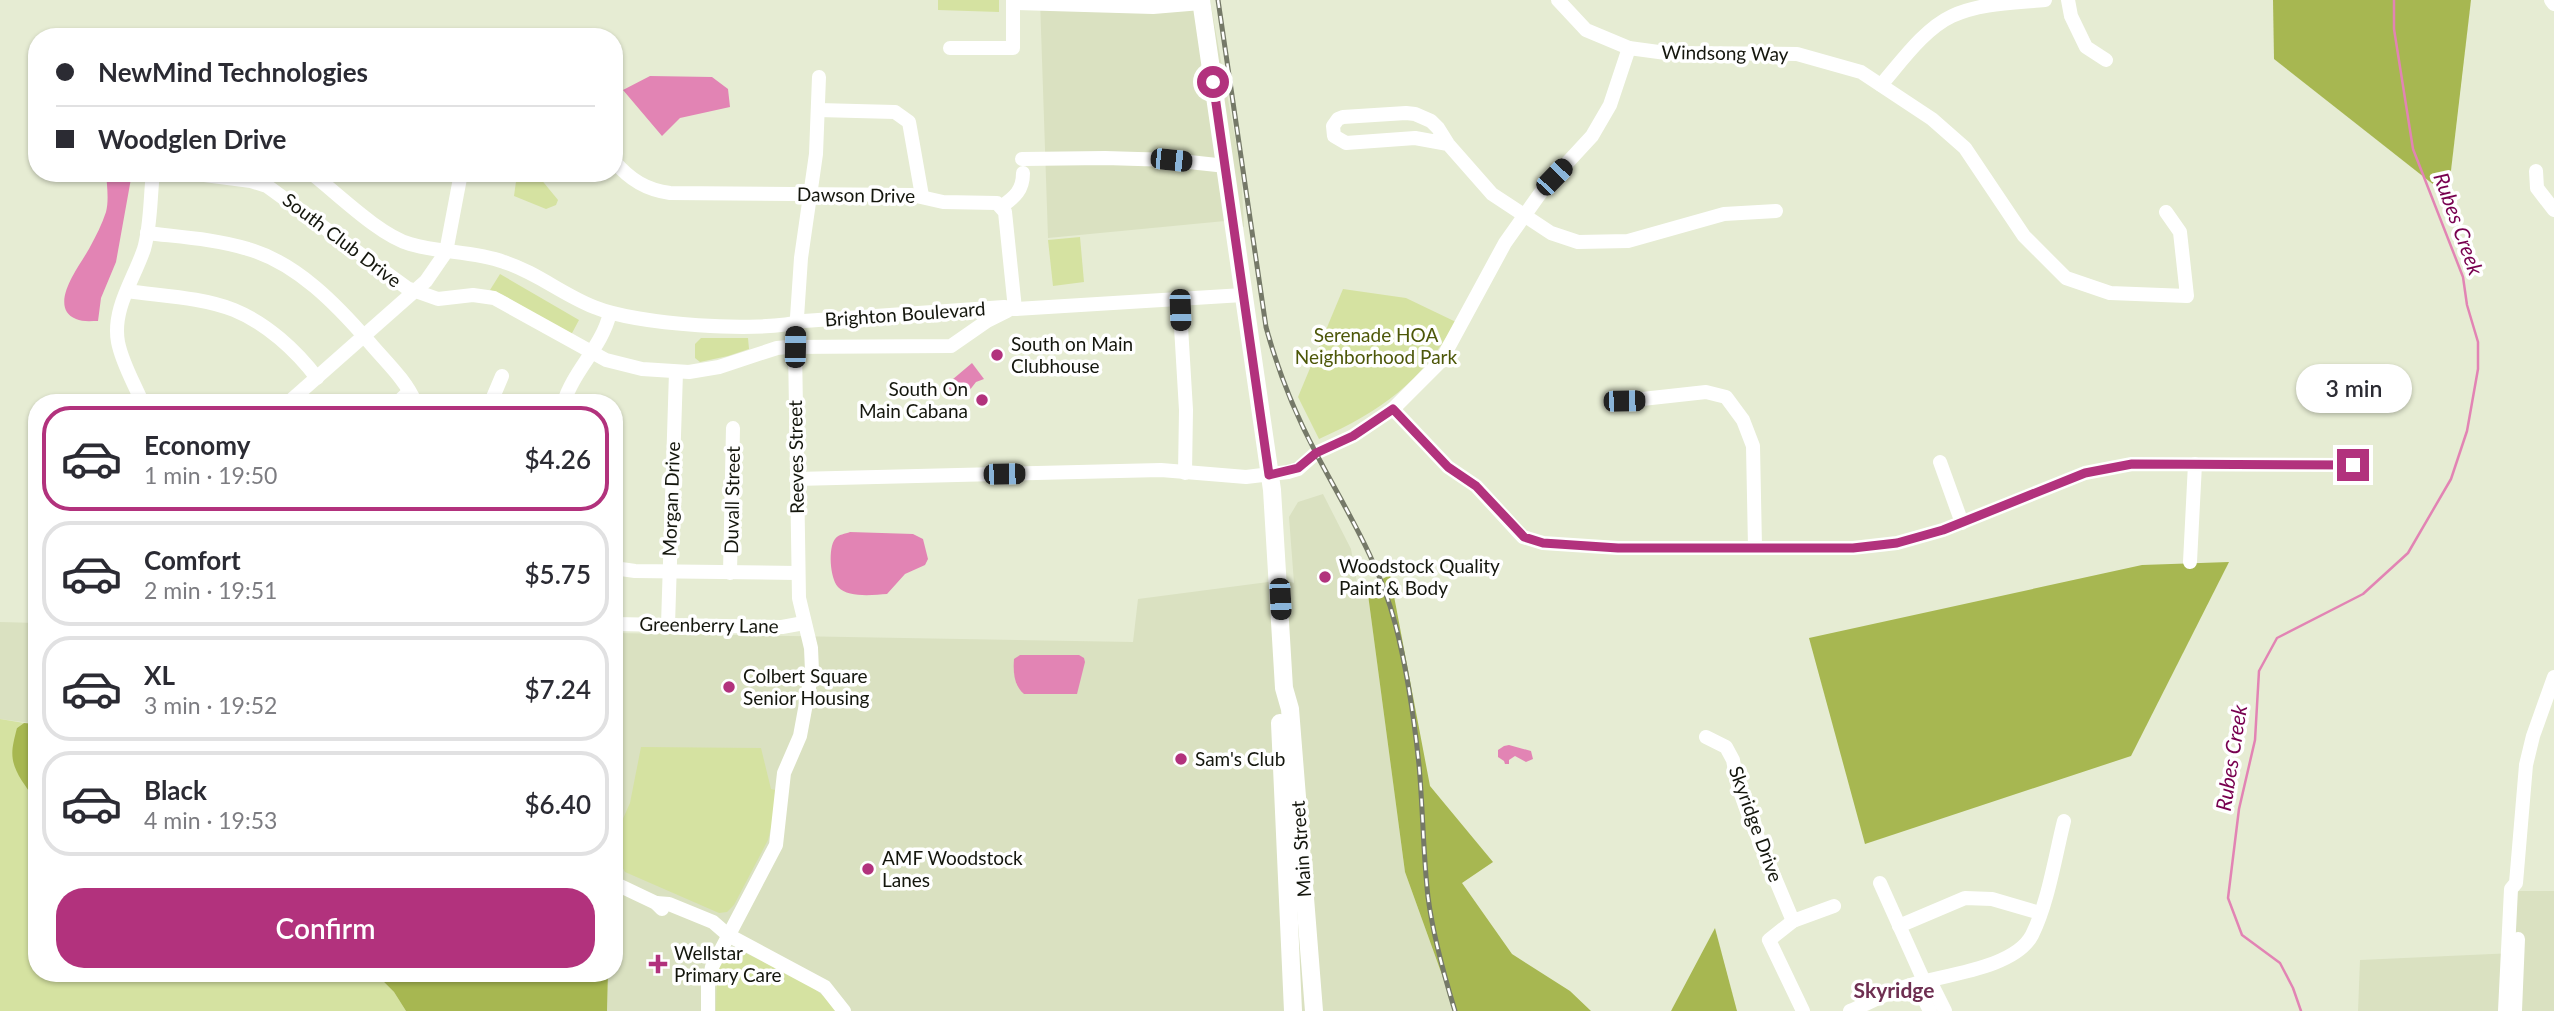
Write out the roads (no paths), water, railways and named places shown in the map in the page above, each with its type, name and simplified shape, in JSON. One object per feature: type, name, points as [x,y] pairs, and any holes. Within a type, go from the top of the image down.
[{"type":"main road","name":"Main Street","points":[[1201,1],[1273,503],[1284,688],[1290,709],[1314,1011]]},
{"type":"main road","name":"Main Street","points":[[1284,688],[1279,710],[1293,1011]]},
{"type":"street","name":"Windsong Way","points":[[1558,0],[1586,30],[1629,48],[1666,52],[1797,54],[1861,72],[1932,119],[1965,148],[2024,236],[2066,278],[2110,293],[2187,296],[2180,232],[2166,212]]},
{"type":"street","points":[[1881,85],[1916,43],[1951,16],[1988,5],[2045,0]]},
{"type":"street","points":[[2068,0],[2071,16],[2086,47],[2106,60]]},
{"type":"street","points":[[950,48],[1013,48],[1013,2],[1153,7],[1201,1]]},
{"type":"street","points":[[796,479],[1161,470],[1235,478],[1269,475],[1298,468],[1316,453],[1353,436],[1393,409],[1441,361],[1497,257],[1523,216],[1544,188],[1592,136],[1614,95],[1629,48]]},
{"type":"street","name":"Reeves Street","points":[[708,1011],[708,986],[712,967],[776,845],[784,773],[800,736],[812,670],[811,648],[799,598],[795,323],[800,258],[816,154],[819,77]]},
{"type":"street","points":[[818,110],[895,112],[909,122],[922,196]]},
{"type":"street","points":[[1448,144],[1415,138],[1346,143],[1335,136],[1333,126],[1343,117],[1415,114],[1431,121],[1486,187],[1523,216],[1564,239],[1603,243],[1644,238],[1724,214],[1776,211]]},
{"type":"street","points":[[1013,309],[1005,212],[1002,206],[1021,188],[1022,166],[1105,158],[1226,166]]},
{"type":"street","name":"Dawson Drive","points":[[623,170],[634,180],[657,191],[922,196],[943,201],[991,201],[1002,206]]},
{"type":"street","points":[[2536,171],[2537,188],[2554,210]]},
{"type":"street","points":[[139,394],[118,342],[119,314],[144,249],[152,182]]},
{"type":"street","name":"South Club Drive","points":[[254,182],[274,189],[400,283],[416,292],[438,299],[474,295],[494,298],[590,353],[627,366],[676,372],[710,369],[777,348],[951,346],[987,321],[1013,309]]},
{"type":"street","name":"Brighton Boulevard","points":[[323,182],[392,236],[409,244],[506,262],[579,301],[610,313],[646,320],[763,325],[1004,307],[1013,309],[1243,295]]},
{"type":"street","points":[[298,394],[426,281],[446,252],[459,182]]},
{"type":"street","points":[[147,233],[237,245],[278,261],[327,298],[365,337],[410,394]]},
{"type":"street","points":[[127,291],[202,301],[233,309],[275,335],[317,378]]},
{"type":"street","points":[[1182,298],[1180,321],[1187,448],[1185,473]]},
{"type":"street","points":[[568,394],[597,344],[610,313]]},
{"type":"street","name":"Morgan Drive","points":[[668,625],[676,372]]},
{"type":"street","points":[[494,394],[502,376]]},
{"type":"street","points":[[1624,401],[1706,393],[1726,397],[1743,420],[1753,446],[1755,547]]},
{"type":"street","points":[[1393,409],[1448,467],[1476,486],[1524,537],[1543,543],[1618,548],[1853,548],[1897,543],[1962,523],[2085,473],[2132,464],[2353,465]]},
{"type":"street","name":"Duvall Street","points":[[730,572],[733,428]]},
{"type":"street","points":[[1940,462],[1962,523]]},
{"type":"street","points":[[2190,562],[2195,464]]},
{"type":"street","points":[[623,569],[798,573]]},
{"type":"street","name":"Greenberry Lane","points":[[623,624],[782,627],[804,623]]},
{"type":"street","points":[[2505,1011],[2511,889],[2516,883],[2526,765],[2554,677]]},
{"type":"street","name":"Skyridge Drive","points":[[1706,737],[1726,747],[1733,760],[1745,805],[1793,921]]},
{"type":"street","points":[[1850,1011],[1904,987],[2002,960],[2020,948],[2031,938],[2040,913],[2064,821]]},
{"type":"street","points":[[1880,883],[1924,981],[1933,987],[1945,1011]]},
{"type":"street","points":[[2515,1011],[2521,890],[2516,883]]},
{"type":"street","points":[[623,887],[656,903],[669,904],[713,922],[728,935],[825,987],[844,1011]]},
{"type":"street","points":[[1899,926],[1965,898],[1992,899],[2040,913]]},
{"type":"street","points":[[1803,1011],[1769,940],[1793,921],[1834,906]]},
{"type":"street","points":[[1924,981],[1920,990],[1930,1011]]},
{"type":"waterway","name":"Rubes Creek","points":[[2301,1011],[2280,963],[2242,935],[2228,898],[2239,809],[2255,740],[2259,671],[2277,638],[2363,594],[2408,553],[2451,479],[2467,431],[2478,369],[2478,342],[2467,305],[2463,277],[2413,149],[2394,29],[2394,0]]},
{"type":"railway","points":[[1218,0],[1266,327],[1301,424],[1361,537],[1380,579],[1399,640],[1417,747],[1430,911],[1455,1011]]},
{"type":"place","name":"South on Main Clubhouse","points":[[997,355]]},
{"type":"place","name":"South On Main Cabana","points":[[982,400]]},
{"type":"place","name":"Woodstock Quality Paint & Body","points":[[1325,577]]},
{"type":"place","name":"Colbert Square Senior Housing","points":[[729,687]]},
{"type":"place","name":"Sam's Club","points":[[1181,759]]},
{"type":"place","name":"AMF Woodstock Lanes","points":[[868,869]]},
{"type":"place","name":"Wellstar Primary Care","points":[[658,964]]},
{"type":"district","name":"Skyridge","points":[[1894,991]]},
{"type":"park label","name":"Serenade HOA Neighborhood Park","points":[[1376,346]]}]
